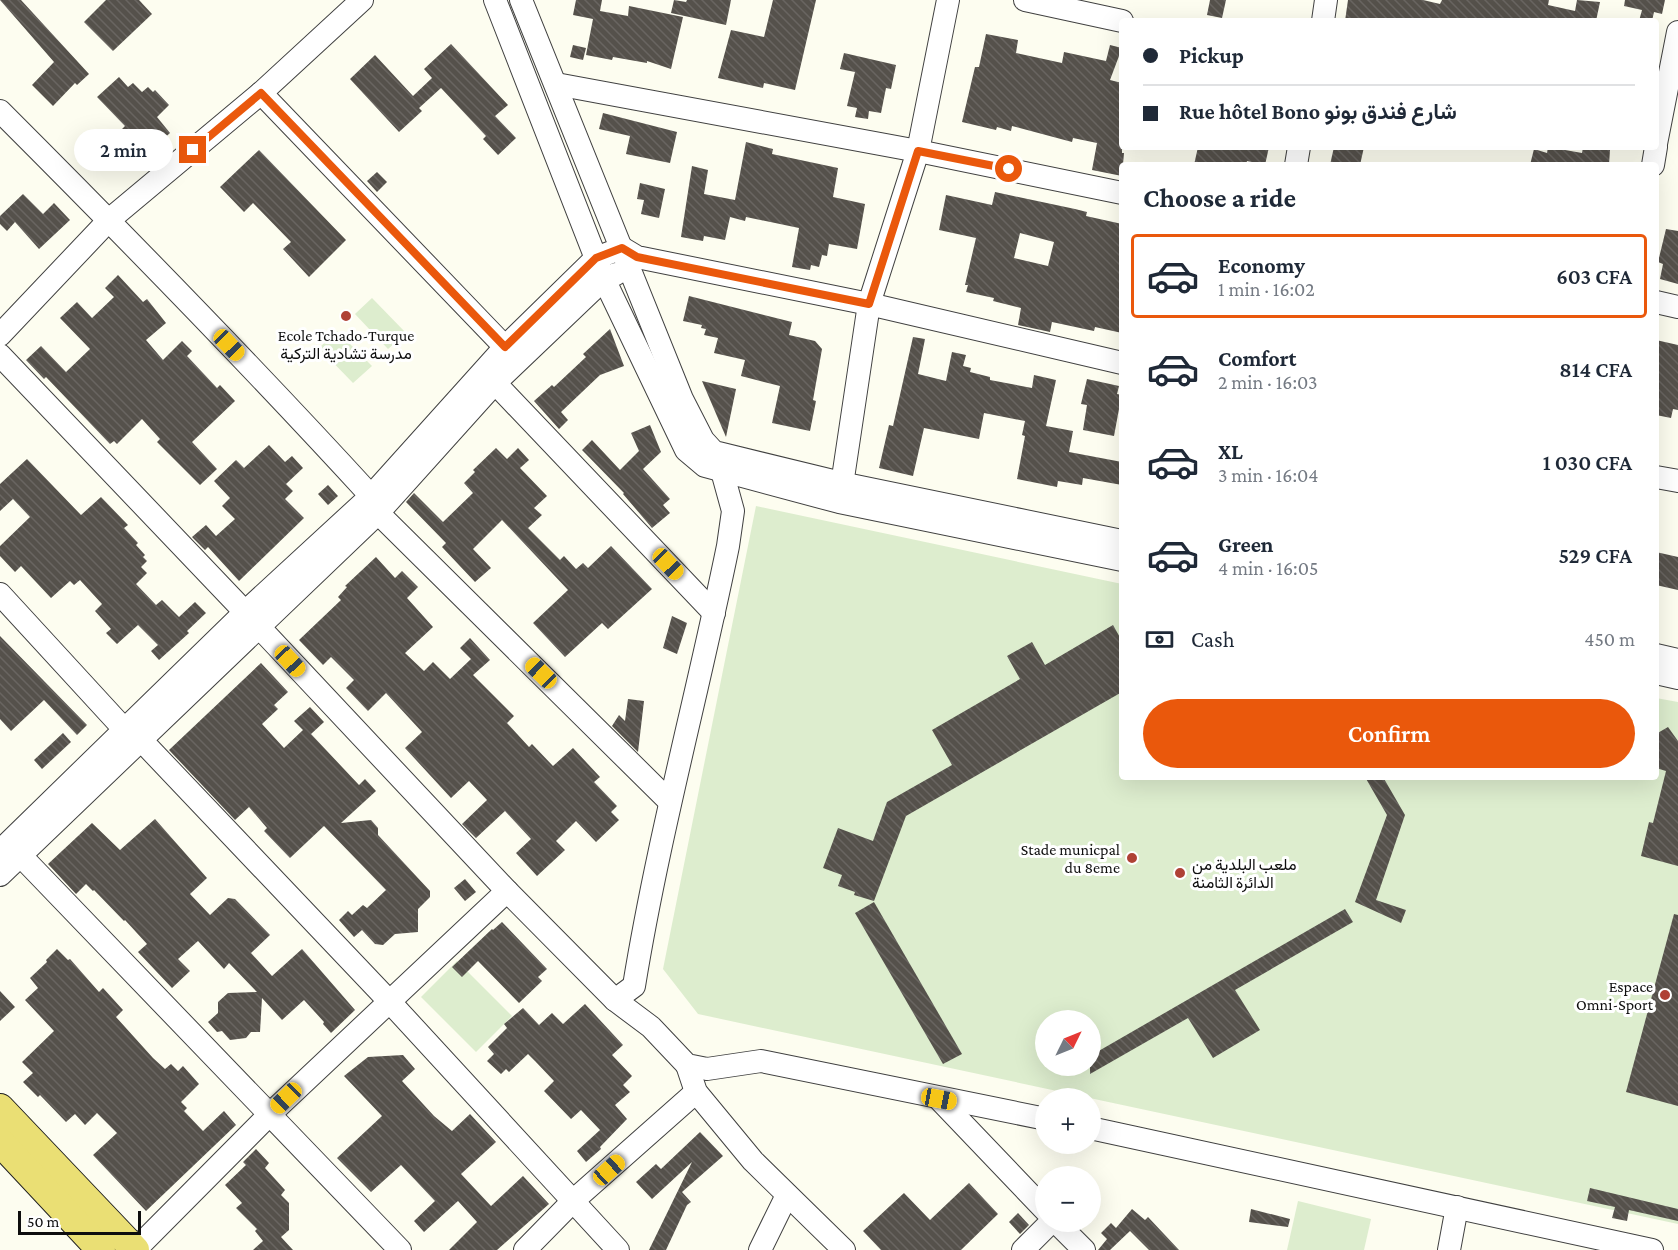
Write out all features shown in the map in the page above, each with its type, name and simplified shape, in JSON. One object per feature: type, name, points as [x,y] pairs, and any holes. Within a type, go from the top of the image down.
[{"type":"main road","points":[[0,1108],[135,1250]]},
{"type":"main road","points":[[0,1142],[101,1250]]},
{"type":"street","points":[[0,334],[109,220],[261,93],[362,0]]},
{"type":"street","points":[[495,0],[604,279],[686,450],[705,466],[722,471],[1119,540]]},
{"type":"street","points":[[521,0],[629,258],[682,399],[703,440],[714,452],[840,492],[1119,559]]},
{"type":"street","points":[[840,492],[869,304],[918,151],[948,0]]},
{"type":"street","points":[[1025,0],[1119,20]]},
{"type":"street","points":[[1323,18],[1326,0]]},
{"type":"street","points":[[1659,137],[1664,123],[1678,32]]},
{"type":"street","points":[[556,84],[918,151],[1119,192]]},
{"type":"street","points":[[261,93],[505,347]]},
{"type":"street","points":[[0,111],[109,220],[292,410],[375,505],[670,802]]},
{"type":"street","points":[[375,505],[505,347],[596,258],[629,258],[869,304],[1119,362]]},
{"type":"street","points":[[0,875],[6,848],[133,735],[375,505],[495,383],[629,258]]},
{"type":"street","points":[[1659,303],[1678,307]]},
{"type":"street","points":[[0,355],[507,891],[615,999],[651,1027],[687,1065],[696,1092],[753,1161],[844,1250]]},
{"type":"street","points":[[495,383],[714,613]]},
{"type":"street","points":[[615,999],[634,986],[670,802],[728,546],[733,510],[722,471]]},
{"type":"street","points":[[1659,478],[1678,481]]},
{"type":"street","points":[[0,594],[389,1001],[618,1250]]},
{"type":"street","points":[[1659,657],[1678,660]]},
{"type":"street","points":[[1659,674],[1678,678]]},
{"type":"street","points":[[6,848],[400,1250]]},
{"type":"street","points":[[135,1250],[269,1115],[507,891]]},
{"type":"street","points":[[687,1065],[707,1069],[761,1061],[1035,1117]]},
{"type":"street","points":[[525,1250],[574,1200],[696,1092]]},
{"type":"street","points":[[939,1099],[1035,1199]]},
{"type":"street","points":[[1101,1130],[1652,1250]]},
{"type":"street","points":[[760,1250],[787,1195]]},
{"type":"street","points":[[1449,1250],[1457,1207]]},
{"type":"street","points":[[1023,1250],[1042,1232]]},
{"type":"street","points":[[1065,1232],[1084,1250]]},
{"type":"green space","points":[[372,298],[406,333],[388,349],[355,314]]},
{"type":"green space","points":[[337,331],[372,366],[353,383],[319,348]]},
{"type":"green space","name":"ملعب البلدية من الدائرة الثامنة","points":[[756,506],[1119,583],[1119,780],[1659,780],[1659,699],[1678,702],[1678,1224],[1101,1100],[1101,1088],[1043,1088],[698,1014],[663,969]]},
{"type":"green space","points":[[457,961],[512,1016],[476,1052],[421,997]]},
{"type":"green space","points":[[1298,1201],[1371,1219],[1364,1250],[1287,1250]]},
{"type":"building","points":[[0,0],[21,0],[89,74],[77,85],[75,83],[53,106],[32,85],[54,62]]},
{"type":"building","points":[[106,0],[139,0],[152,14],[113,51],[84,22]]},
{"type":"building","points":[[576,0],[602,0],[600,11],[628,16],[629,6],[683,17],[671,69],[647,61],[647,63],[613,57],[612,60],[586,55],[593,19],[573,15]]},
{"type":"building","points":[[674,0],[686,2],[687,0],[731,0],[726,25],[671,13]]},
{"type":"building","points":[[773,0],[816,0],[795,90],[764,83],[763,88],[718,78],[731,30],[764,37]]},
{"type":"building","points":[[1210,0],[1226,0],[1222,18],[1207,15]]},
{"type":"building","points":[[1348,0],[1423,0],[1440,4],[1442,0],[1549,0],[1548,5],[1575,11],[1577,0],[1600,2],[1597,18],[1345,18]]},
{"type":"building","points":[[1625,0],[1665,0],[1662,14],[1654,12],[1653,18],[1640,18],[1642,10],[1624,6]]},
{"type":"building","points":[[986,34],[1018,40],[1016,53],[1062,63],[1064,52],[1106,61],[1110,45],[1119,47],[1119,56],[1110,80],[1119,82],[1119,150],[1124,153],[1123,162],[1119,162],[1119,175],[1092,170],[1097,143],[1073,138],[1072,142],[1012,126],[1011,131],[997,127],[996,130],[962,122],[975,67],[979,67]]},
{"type":"building","points":[[451,44],[508,105],[495,116],[516,138],[498,155],[483,139],[486,136],[441,88],[419,108],[422,111],[399,132],[350,79],[375,55],[413,96],[432,78],[424,69]]},
{"type":"building","points":[[573,45],[586,48],[583,60],[570,57]]},
{"type":"building","points":[[844,53],[896,65],[891,89],[886,88],[881,113],[869,111],[868,119],[855,117],[857,108],[847,106],[855,72],[840,69]]},
{"type":"building","points":[[119,77],[128,87],[133,83],[142,92],[148,87],[153,92],[155,90],[169,105],[157,117],[170,133],[148,153],[137,140],[134,142],[122,129],[125,126],[97,97]]},
{"type":"building","points":[[603,113],[677,132],[670,163],[626,154],[630,136],[599,129]]},
{"type":"building","points":[[746,142],[773,149],[772,154],[838,168],[833,197],[865,204],[857,249],[829,244],[827,256],[822,255],[819,267],[811,265],[810,270],[792,267],[799,228],[746,217],[745,221],[730,217],[725,240],[704,236],[703,241],[681,237],[692,166],[708,170],[704,194],[735,200]]},
{"type":"building","points":[[259,150],[346,240],[309,277],[283,249],[291,242],[253,203],[244,212],[220,187]]},
{"type":"building","points":[[1197,150],[1268,150],[1266,162],[1195,162]]},
{"type":"building","points":[[1333,150],[1363,150],[1361,162],[1331,162]]},
{"type":"building","points":[[1534,150],[1547,153],[1548,150],[1582,153],[1582,150],[1610,150],[1609,162],[1531,162]]},
{"type":"building","points":[[377,172],[387,182],[377,192],[367,181]]},
{"type":"building","points":[[640,183],[665,189],[659,218],[641,214],[644,200],[637,199]]},
{"type":"building","points":[[995,192],[1087,212],[1086,216],[1119,223],[1119,332],[1095,327],[1094,331],[1052,322],[1050,332],[1018,325],[1021,308],[993,301],[994,298],[966,292],[968,285],[965,285],[976,238],[939,230],[946,195],[992,205]],"holes":[[[1020,233],[1054,242],[1048,266],[1014,258]]]},
{"type":"building","points":[[23,194],[43,214],[54,203],[70,220],[39,249],[15,222],[7,231],[0,224],[0,216]]},
{"type":"building","points":[[1666,229],[1678,231],[1678,284],[1660,279],[1663,264],[1659,262]]},
{"type":"building","points":[[118,275],[143,302],[147,299],[166,323],[146,340],[163,360],[182,341],[192,351],[187,356],[217,388],[220,385],[235,401],[192,442],[217,469],[200,485],[157,442],[160,439],[142,419],[117,444],[114,441],[110,444],[46,377],[44,379],[26,360],[41,346],[66,372],[90,349],[60,318],[77,302],[92,318],[114,297],[105,288]]},
{"type":"building","points":[[689,296],[792,322],[789,335],[815,341],[822,349],[810,431],[772,423],[780,386],[741,376],[745,360],[714,353],[718,338],[704,335],[706,329],[701,328],[702,325],[683,321]]},
{"type":"building","points":[[610,329],[624,366],[600,375],[561,412],[568,420],[559,429],[534,401],[552,385],[554,387],[586,357],[583,354]]},
{"type":"building","points":[[913,337],[925,339],[918,374],[946,381],[952,352],[966,355],[963,366],[971,368],[970,372],[990,377],[990,380],[1032,388],[1034,375],[1056,380],[1046,426],[1073,431],[1069,452],[1119,461],[1119,484],[1083,478],[1082,485],[1058,481],[1057,487],[1017,479],[1025,436],[1022,435],[1025,421],[984,413],[979,439],[924,428],[913,476],[879,468],[889,425],[893,426]]},
{"type":"building","points":[[1659,341],[1678,345],[1678,410],[1673,409],[1671,418],[1659,416]]},
{"type":"building","points":[[1087,379],[1119,386],[1117,394],[1119,394],[1119,409],[1114,436],[1083,430],[1087,405],[1081,404]]},
{"type":"building","points":[[702,381],[736,389],[726,437]]},
{"type":"building","points":[[650,425],[661,452],[643,469],[670,499],[663,505],[670,513],[652,528],[624,493],[582,450],[592,440],[620,470],[639,451],[631,433]]},
{"type":"building","points":[[269,445],[285,462],[292,456],[303,468],[286,484],[293,491],[285,499],[304,518],[239,581],[208,547],[205,550],[192,537],[206,525],[216,536],[235,519],[222,506],[230,498],[214,481],[236,460],[244,468]]},
{"type":"building","points":[[496,448],[507,459],[518,448],[529,460],[520,468],[547,496],[534,508],[542,515],[528,528],[560,560],[564,556],[576,569],[583,563],[588,568],[611,546],[652,589],[608,629],[602,623],[565,657],[533,623],[568,590],[502,520],[473,549],[491,568],[475,582],[442,547],[446,543],[406,502],[414,493],[443,522],[473,493],[464,483],[475,472],[473,470]]},
{"type":"building","points":[[27,459],[81,515],[101,497],[128,525],[124,528],[138,543],[136,545],[147,561],[141,567],[147,573],[136,584],[156,605],[162,600],[179,617],[195,602],[206,613],[187,631],[189,633],[159,660],[151,651],[158,645],[138,625],[117,644],[106,633],[111,629],[95,611],[102,604],[80,580],[74,585],[70,581],[51,598],[21,566],[15,572],[0,556],[0,546],[30,517],[13,499],[0,511],[0,484]]},
{"type":"building","points":[[328,485],[338,496],[328,505],[318,494]]},
{"type":"building","points":[[1659,553],[1678,557],[1678,590],[1659,586]]},
{"type":"building","points":[[376,557],[395,578],[402,571],[418,587],[407,598],[433,627],[405,653],[424,671],[433,662],[450,679],[471,659],[460,648],[470,638],[490,660],[473,675],[514,716],[507,723],[529,747],[532,744],[553,766],[573,748],[600,777],[594,782],[617,806],[611,812],[619,820],[596,842],[576,821],[556,841],[565,850],[537,876],[516,853],[531,839],[505,811],[476,838],[462,824],[487,800],[469,781],[451,798],[405,748],[422,732],[386,693],[368,711],[346,688],[354,680],[331,657],[323,665],[299,640],[341,600],[338,597],[347,587],[345,586]]},
{"type":"building","points":[[672,616],[687,623],[677,654],[663,648]]},
{"type":"building","points":[[1113,625],[1119,636],[1119,694],[906,816],[874,901],[854,895],[855,892],[838,886],[842,875],[823,868],[838,828],[873,841],[887,802],[952,765],[932,730],[1020,679],[1007,656],[1032,642],[1045,665]]},
{"type":"building","points":[[0,636],[87,725],[77,735],[44,700],[11,731],[0,719]]},
{"type":"building","points":[[261,663],[288,692],[274,705],[278,709],[262,724],[284,748],[303,730],[294,721],[310,707],[324,722],[311,734],[359,785],[365,779],[376,791],[341,823],[371,820],[378,828],[378,835],[430,891],[430,897],[418,909],[418,932],[395,934],[383,945],[375,944],[362,930],[354,937],[339,920],[348,911],[352,915],[363,905],[367,908],[386,890],[324,826],[290,858],[264,831],[267,828],[249,807],[235,820],[169,750]]},
{"type":"building","points":[[628,699],[644,701],[638,752],[612,726],[619,715],[625,721]]},
{"type":"building","points":[[1668,727],[1678,741],[1678,866],[1641,856],[1649,822],[1653,823],[1666,771],[1659,769],[1659,732]]},
{"type":"building","points":[[63,733],[71,742],[42,769],[34,760]]},
{"type":"building","points":[[1367,780],[1385,780],[1405,815],[1376,900],[1406,910],[1401,923],[1355,902],[1387,815]]},
{"type":"building","points":[[155,819],[207,878],[190,894],[210,915],[228,898],[235,899],[270,935],[251,953],[272,976],[302,949],[355,1010],[331,1033],[304,1000],[282,1020],[262,998],[260,1032],[251,1032],[246,1038],[230,1040],[222,1031],[217,1032],[208,1022],[218,1013],[218,1002],[228,993],[257,992],[229,963],[224,969],[198,941],[178,959],[190,971],[172,988],[138,952],[147,944],[125,920],[86,884],[76,894],[48,864],[92,823],[120,850]]},
{"type":"building","points":[[465,879],[476,892],[465,901],[454,888]]},
{"type":"building","points":[[874,902],[962,1054],[943,1064],[855,913]]},
{"type":"building","points":[[1345,909],[1353,922],[1235,990],[1260,1030],[1213,1058],[1188,1018],[1101,1068],[1101,1050]]},
{"type":"building","name":"Espace Omni-Sport","points":[[1674,914],[1678,915],[1678,1106],[1626,1092]]},
{"type":"building","points":[[502,922],[547,969],[538,977],[542,981],[519,1003],[478,961],[462,977],[452,967]]},
{"type":"building","points":[[57,949],[68,960],[70,959],[99,992],[103,988],[123,1010],[116,1017],[153,1058],[165,1069],[171,1064],[178,1071],[183,1066],[199,1084],[181,1102],[187,1108],[184,1111],[203,1131],[224,1111],[236,1125],[146,1211],[93,1155],[117,1133],[97,1113],[85,1125],[75,1114],[66,1122],[40,1095],[38,1097],[23,1082],[33,1073],[22,1062],[54,1031],[25,1000],[38,988],[30,978]]},
{"type":"building","points":[[0,991],[15,1007],[0,1021]]},
{"type":"building","points":[[585,1004],[623,1045],[612,1055],[632,1076],[623,1085],[630,1092],[615,1105],[627,1119],[600,1147],[601,1149],[586,1162],[577,1151],[600,1130],[581,1110],[571,1119],[544,1091],[554,1081],[535,1061],[528,1054],[509,1072],[506,1069],[501,1074],[487,1061],[494,1054],[488,1047],[507,1028],[504,1024],[523,1008],[539,1025],[552,1013],[563,1024]]},
{"type":"building","points":[[403,1055],[415,1069],[402,1081],[434,1116],[452,1131],[470,1114],[496,1142],[461,1174],[491,1206],[523,1176],[549,1204],[497,1250],[449,1250],[477,1222],[458,1201],[424,1232],[414,1221],[435,1201],[401,1165],[371,1192],[337,1158],[382,1116],[344,1076],[368,1057]]},
{"type":"building","points":[[700,1132],[723,1156],[682,1192],[691,1202],[687,1205],[666,1250],[649,1250],[692,1162],[652,1199],[636,1182],[656,1164],[661,1169]]},
{"type":"building","points":[[256,1149],[269,1163],[265,1168],[285,1190],[281,1195],[289,1203],[289,1230],[281,1237],[293,1250],[253,1250],[263,1241],[255,1231],[257,1229],[236,1208],[242,1203],[225,1185],[246,1165],[243,1162]]},
{"type":"building","points":[[969,1183],[998,1214],[961,1250],[881,1250],[863,1231],[904,1193],[930,1220]]},
{"type":"building","points":[[1590,1188],[1678,1209],[1678,1221],[1629,1210],[1627,1221],[1612,1218],[1615,1207],[1587,1201]]},
{"type":"building","points":[[1132,1209],[1145,1220],[1148,1217],[1179,1250],[1149,1250],[1130,1231],[1110,1250],[1098,1250],[1107,1239],[1101,1233],[1111,1223],[1116,1228]]},
{"type":"building","points":[[1251,1209],[1290,1219],[1288,1227],[1249,1222]]},
{"type":"building","points":[[1018,1213],[1029,1225],[1020,1234],[1009,1222]]},
{"type":"place","name":"Ecole Tchado-Turque مدرسة تشادية التركية","points":[[346,316]]},
{"type":"place","name":"Stade municpal du 8eme","points":[[1132,858]]},
{"type":"place","name":"ملعب البلدية من الدائرة الثامنة","points":[[1180,873]]},
{"type":"place","name":"Espace Omni-Sport","points":[[1665,995]]},
{"type":"route","points":[[193,150],[261,93],[505,347],[596,258],[622,248],[637,257],[869,304],[918,151],[1009,169]]}]
